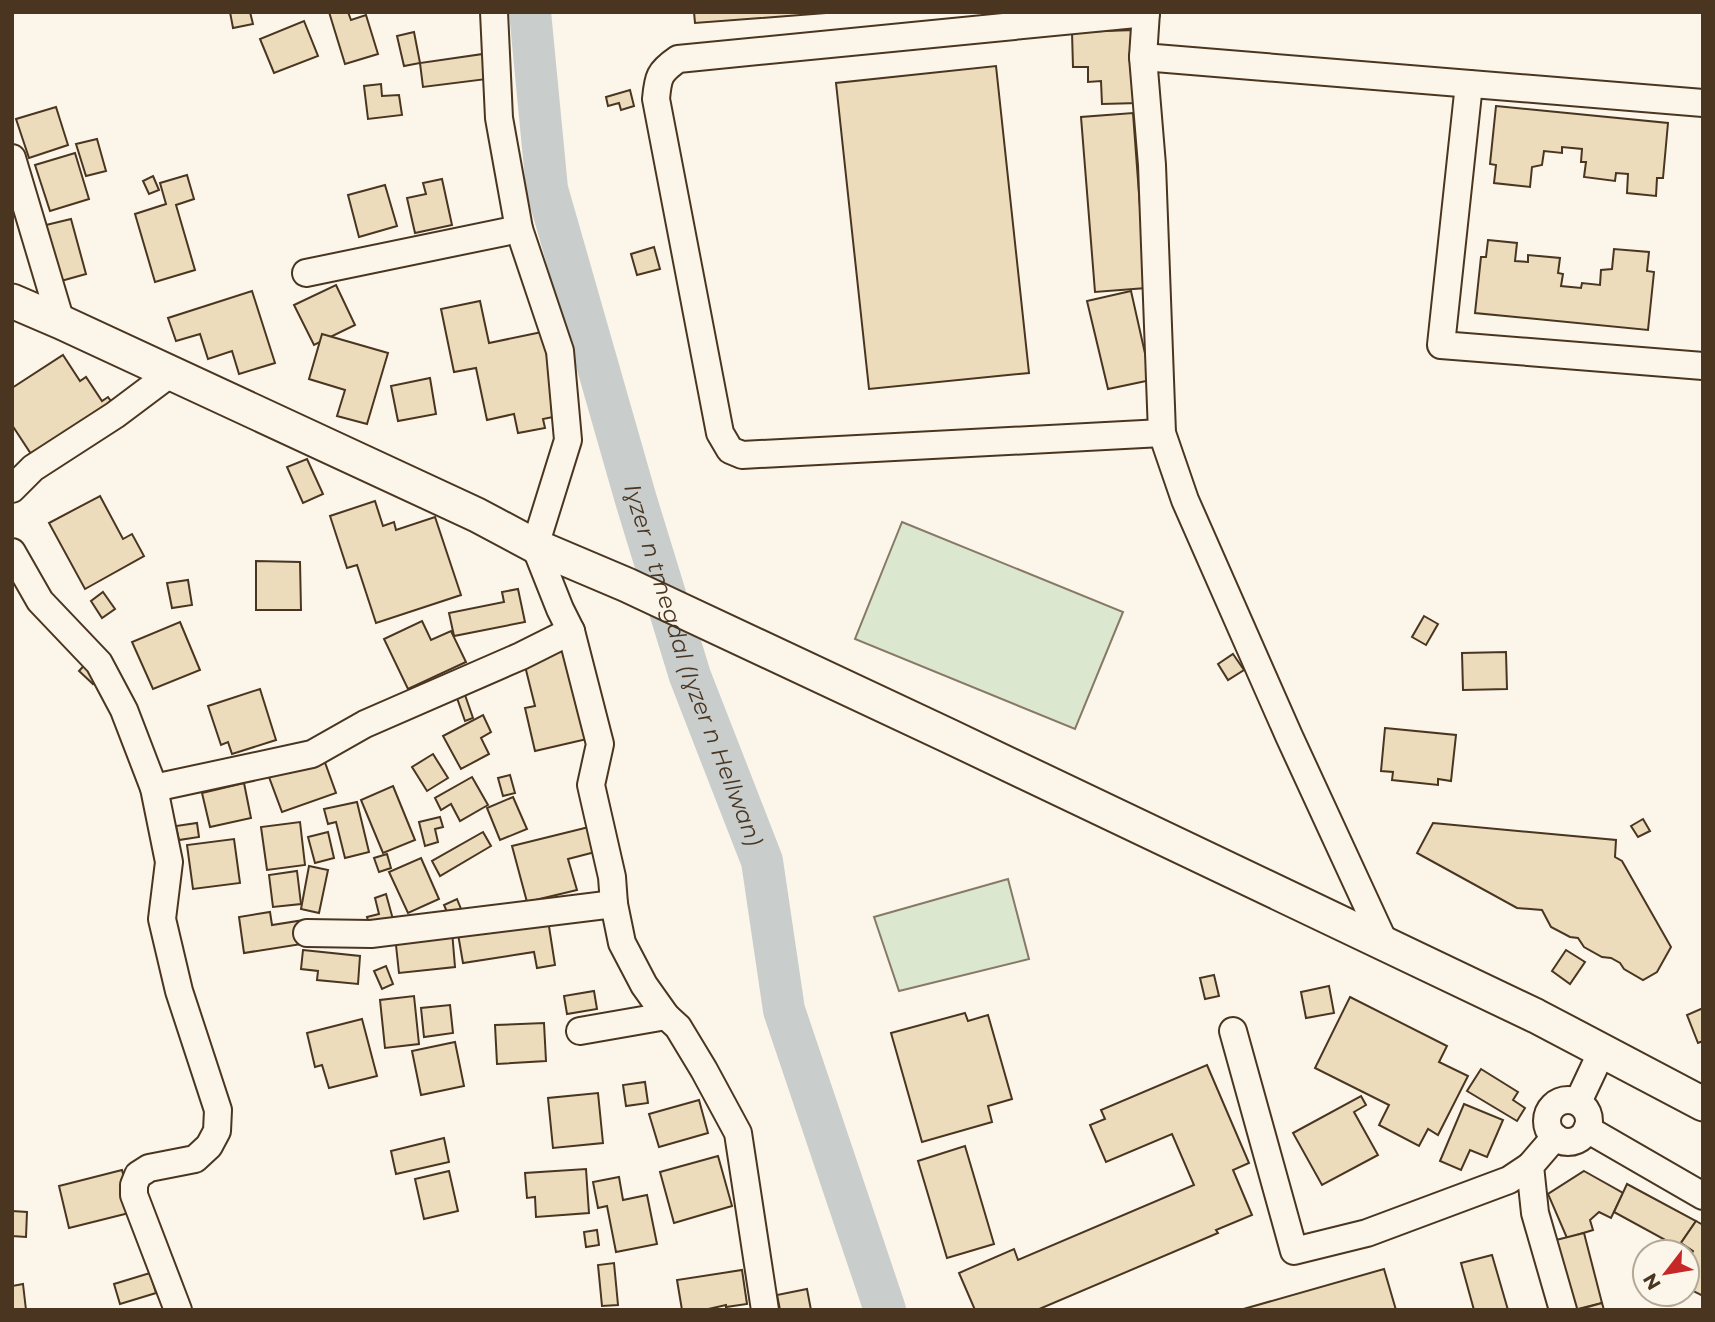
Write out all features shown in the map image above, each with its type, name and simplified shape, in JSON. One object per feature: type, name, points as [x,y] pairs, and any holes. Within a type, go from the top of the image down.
[{"type":"main road","points":[[12,301],[949,736],[1536,1016],[1703,1104]]},
{"type":"street","points":[[494,12],[499,118],[519,229],[559,351],[568,440],[535,546],[571,631],[600,744],[592,785],[612,877],[622,943],[644,985],[666,1016],[678,1027],[738,1133],[765,1310]]},
{"type":"street","points":[[1162,433],[741,454],[730,450],[720,433],[656,99],[658,77],[664,68],[678,59],[1146,13],[1143,57],[1152,165],[1162,433],[1185,500],[1289,736],[1385,944]]},
{"type":"street","points":[[1143,57],[1703,103]]},
{"type":"street","points":[[1469,84],[1441,345],[1703,366]]},
{"type":"street","points":[[12,158],[61,322]]},
{"type":"street","points":[[306,273],[519,229]]},
{"type":"street","points":[[12,489],[33,468],[115,415],[171,373]]},
{"type":"street","points":[[12,552],[40,601],[99,663],[124,710],[153,788],[169,862],[162,919],[179,991],[218,1110],[217,1131],[209,1146],[195,1160],[149,1168],[138,1175],[134,1185],[134,1195],[178,1310]]},
{"type":"street","points":[[153,788],[312,754],[365,724],[522,656],[571,631]]},
{"type":"street","points":[[307,933],[371,934],[614,904]]},
{"type":"street","points":[[580,1031],[666,1016]]},
{"type":"street","points":[[1233,1031],[1294,1251],[1367,1233],[1509,1180],[1530,1166],[1555,1137]]},
{"type":"street","points":[[1578,1102],[1602,1051]]},
{"type":"street","points":[[1564,1100],[1578,1102],[1587,1113],[1587,1129],[1580,1138],[1573,1141],[1567,1142],[1555,1137],[1547,1119],[1552,1107],[1564,1100]]},
{"type":"street","points":[[1587,1129],[1703,1196]]},
{"type":"street","points":[[1530,1166],[1535,1213],[1563,1310]]},
{"type":"green space","points":[[902,522],[1123,612],[1075,729],[855,639]]},
{"type":"green space","points":[[1008,879],[1029,959],[899,991],[874,917]]},
{"type":"building","points":[[230,12],[250,12],[253,24],[233,28]]},
{"type":"building","points":[[329,12],[348,12],[351,20],[366,15],[378,54],[345,64]]},
{"type":"building","points":[[694,12],[839,12],[695,23]]},
{"type":"building","points":[[304,21],[318,56],[274,73],[260,39]]},
{"type":"building","points":[[1136,30],[1139,103],[1102,104],[1101,81],[1088,82],[1088,67],[1073,67],[1072,32]]},
{"type":"building","points":[[414,32],[420,63],[404,66],[397,36]]},
{"type":"building","points":[[483,54],[487,79],[423,87],[420,63]]},
{"type":"building","points":[[996,66],[1029,373],[869,389],[836,83]]},
{"type":"building","points":[[381,84],[382,96],[399,95],[402,115],[368,119],[364,86]]},
{"type":"building","points":[[630,90],[634,106],[621,110],[619,103],[608,106],[606,97]]},
{"type":"building","points":[[1496,106],[1668,123],[1663,178],[1657,178],[1656,196],[1627,193],[1628,174],[1616,173],[1615,181],[1584,177],[1586,162],[1581,162],[1582,149],[1562,147],[1562,153],[1544,151],[1542,165],[1532,167],[1530,187],[1494,183],[1496,165],[1490,164]]},
{"type":"building","points":[[56,107],[68,145],[29,158],[16,119]]},
{"type":"building","points":[[1133,113],[1146,288],[1095,292],[1081,117]]},
{"type":"building","points":[[97,139],[106,171],[86,176],[76,144]]},
{"type":"building","points":[[75,153],[89,199],[50,211],[35,165]]},
{"type":"building","points":[[187,175],[194,199],[176,205],[195,270],[155,282],[135,214],[166,204],[160,183]]},
{"type":"building","points":[[153,176],[159,190],[149,194],[143,181]]},
{"type":"building","points":[[442,179],[452,225],[415,233],[407,198],[426,194],[423,183]]},
{"type":"building","points":[[385,185],[397,226],[359,237],[348,195]]},
{"type":"building","points":[[71,219],[86,274],[61,281],[46,225]]},
{"type":"building","points":[[1488,240],[1517,243],[1515,261],[1528,262],[1528,255],[1560,258],[1558,273],[1563,274],[1561,286],[1581,288],[1582,283],[1600,285],[1601,270],[1612,269],[1614,249],[1649,252],[1647,271],[1654,272],[1648,330],[1475,313],[1481,257],[1486,257]]},
{"type":"building","points":[[654,247],[660,269],[637,275],[631,254]]},
{"type":"building","points":[[336,285],[355,325],[314,345],[294,305]]},
{"type":"building","points":[[252,291],[275,363],[239,374],[232,351],[208,359],[200,334],[176,341],[168,318]]},
{"type":"building","points":[[1131,291],[1151,380],[1108,389],[1087,301]]},
{"type":"building","points":[[480,301],[489,343],[542,332],[557,405],[551,406],[553,417],[543,419],[545,428],[518,433],[514,414],[487,420],[476,368],[454,372],[441,309]]},
{"type":"building","points":[[322,334],[388,353],[367,424],[337,416],[345,390],[309,379]]},
{"type":"building","points":[[63,355],[80,381],[86,377],[102,401],[108,397],[118,411],[37,463],[12,425],[12,388]]},
{"type":"building","points":[[430,378],[436,414],[398,421],[391,386]]},
{"type":"building","points":[[307,459],[323,494],[303,503],[287,467]]},
{"type":"building","points":[[100,496],[123,539],[132,534],[144,556],[85,589],[49,523]]},
{"type":"building","points":[[375,501],[383,526],[394,522],[396,530],[435,517],[461,595],[376,623],[357,565],[347,568],[330,516]]},
{"type":"building","points":[[256,561],[300,562],[301,610],[256,610]]},
{"type":"building","points":[[188,580],[192,605],[172,608],[167,583]]},
{"type":"building","points":[[518,589],[525,622],[454,636],[449,613],[504,602],[502,592]]},
{"type":"building","points":[[103,592],[115,609],[102,618],[91,601]]},
{"type":"building","points":[[1424,616],[1438,624],[1426,645],[1412,637]]},
{"type":"building","points":[[422,621],[431,640],[451,631],[466,662],[408,689],[384,639]]},
{"type":"building","points":[[180,622],[200,670],[153,689],[132,642]]},
{"type":"building","points":[[565,648],[587,739],[535,751],[525,708],[535,706],[523,658]]},
{"type":"building","points":[[1506,652],[1507,689],[1463,690],[1462,653]]},
{"type":"building","points":[[1233,654],[1244,670],[1228,680],[1218,664]]},
{"type":"building","points":[[90,659],[104,673],[93,684],[79,671]]},
{"type":"building","points":[[260,689],[276,740],[232,754],[228,742],[221,745],[208,706]]},
{"type":"building","points":[[465,695],[473,718],[465,721],[457,698]]},
{"type":"building","points":[[483,715],[491,732],[481,738],[489,754],[461,769],[443,736]]},
{"type":"building","points":[[1385,728],[1456,735],[1451,781],[1438,779],[1438,785],[1392,780],[1393,772],[1381,771]]},
{"type":"building","points":[[433,754],[448,778],[427,791],[412,767]]},
{"type":"building","points":[[323,757],[336,793],[282,812],[269,777]]},
{"type":"building","points":[[510,775],[515,793],[503,796],[498,778]]},
{"type":"building","points":[[472,777],[488,805],[460,821],[451,804],[441,810],[435,798]]},
{"type":"building","points":[[244,783],[251,818],[210,827],[202,793]]},
{"type":"building","points":[[393,786],[415,840],[383,853],[361,800]]},
{"type":"building","points":[[513,797],[527,829],[500,840],[487,808]]},
{"type":"building","points":[[357,802],[369,852],[345,858],[336,822],[328,824],[324,809]]},
{"type":"building","points":[[440,817],[443,827],[435,829],[438,842],[425,846],[419,822]]},
{"type":"building","points":[[1643,819],[1650,831],[1638,837],[1631,826]]},
{"type":"building","points":[[300,822],[305,865],[267,870],[261,827]]},
{"type":"building","points":[[197,823],[199,837],[179,840],[176,826]]},
{"type":"building","points":[[1433,823],[1616,840],[1615,857],[1622,861],[1671,947],[1657,972],[1643,980],[1624,969],[1620,963],[1584,947],[1578,938],[1551,927],[1542,910],[1517,908],[1417,853]]},
{"type":"building","points":[[593,826],[599,851],[568,859],[577,890],[527,902],[512,846]]},
{"type":"building","points":[[328,832],[334,858],[315,863],[308,837]]},
{"type":"building","points":[[483,832],[491,846],[440,876],[432,861]]},
{"type":"building","points":[[234,839],[240,883],[193,889],[187,845]]},
{"type":"building","points":[[387,854],[391,868],[379,872],[374,858]]},
{"type":"building","points":[[421,858],[439,899],[408,913],[389,872]]},
{"type":"building","points":[[309,866],[328,870],[319,913],[301,909]]},
{"type":"building","points":[[297,871],[301,904],[273,907],[269,875]]},
{"type":"building","points":[[386,894],[394,923],[371,930],[367,917],[379,914],[375,898]]},
{"type":"building","points":[[457,899],[463,914],[450,919],[444,905]]},
{"type":"building","points":[[270,912],[272,925],[304,920],[308,943],[244,953],[239,917]]},
{"type":"building","points":[[548,920],[555,965],[537,968],[534,952],[463,963],[458,934]]},
{"type":"building","points":[[452,931],[455,967],[399,973],[395,936]]},
{"type":"building","points":[[303,950],[360,956],[358,984],[317,980],[318,971],[301,969]]},
{"type":"building","points":[[1566,950],[1585,962],[1570,984],[1552,971]]},
{"type":"building","points":[[386,966],[393,984],[382,989],[374,971]]},
{"type":"building","points":[[1214,975],[1219,996],[1205,999],[1200,978]]},
{"type":"building","points":[[1329,986],[1334,1013],[1306,1018],[1301,992]]},
{"type":"building","points":[[594,991],[597,1009],[567,1014],[564,996]]},
{"type":"building","points":[[414,996],[419,1044],[385,1048],[380,1000]]},
{"type":"building","points":[[1350,997],[1447,1046],[1439,1062],[1468,1076],[1438,1135],[1428,1129],[1419,1146],[1379,1125],[1389,1105],[1315,1068]]},
{"type":"building","points":[[450,1005],[453,1033],[424,1037],[421,1008]]},
{"type":"building","points":[[1703,1008],[1703,1041],[1698,1043],[1687,1015]]},
{"type":"building","points":[[965,1013],[968,1021],[988,1015],[1012,1099],[988,1106],[992,1122],[922,1142],[891,1033]]},
{"type":"building","points":[[362,1019],[377,1076],[329,1088],[322,1065],[315,1067],[307,1033]]},
{"type":"building","points":[[544,1023],[546,1061],[497,1064],[495,1025]]},
{"type":"building","points":[[455,1042],[464,1086],[421,1095],[412,1051]]},
{"type":"building","points":[[1207,1065],[1249,1163],[1233,1170],[1252,1215],[1216,1230],[1218,1233],[1037,1310],[975,1310],[959,1273],[1014,1249],[1018,1260],[1194,1185],[1172,1134],[1106,1162],[1090,1125],[1105,1119],[1101,1110]]},
{"type":"building","points":[[1481,1069],[1518,1092],[1513,1100],[1525,1108],[1517,1121],[1467,1091]]},
{"type":"building","points":[[645,1082],[648,1103],[626,1106],[623,1085]]},
{"type":"building","points":[[598,1093],[603,1143],[553,1148],[548,1098]]},
{"type":"building","points":[[1361,1096],[1366,1105],[1354,1112],[1378,1155],[1322,1185],[1293,1133]]},
{"type":"building","points":[[699,1100],[708,1133],[659,1147],[649,1114]]},
{"type":"building","points":[[1464,1104],[1503,1120],[1487,1157],[1470,1150],[1461,1170],[1440,1161]]},
{"type":"building","points":[[444,1138],[449,1162],[396,1174],[391,1151]]},
{"type":"building","points":[[965,1146],[994,1244],[947,1258],[918,1161]]},
{"type":"building","points":[[718,1156],[732,1206],[674,1223],[660,1172]]},
{"type":"building","points":[[586,1169],[589,1213],[536,1217],[535,1197],[527,1198],[525,1173]]},
{"type":"building","points":[[122,1170],[133,1212],[69,1228],[59,1186]]},
{"type":"building","points":[[449,1171],[458,1211],[424,1219],[415,1179]]},
{"type":"building","points":[[1584,1171],[1623,1193],[1611,1218],[1599,1212],[1590,1220],[1593,1230],[1567,1238],[1548,1194]]},
{"type":"building","points":[[619,1177],[623,1200],[647,1195],[657,1244],[616,1252],[607,1206],[598,1208],[593,1182]]},
{"type":"building","points":[[1627,1184],[1696,1221],[1684,1238],[1662,1238],[1614,1212]]},
{"type":"building","points":[[12,1211],[27,1212],[26,1237],[12,1236]]},
{"type":"building","points":[[1696,1221],[1703,1225],[1703,1296],[1701,1238],[1684,1238]]},
{"type":"building","points":[[597,1230],[599,1245],[586,1247],[584,1232]]},
{"type":"building","points":[[1584,1233],[1602,1303],[1574,1310],[1556,1240]]},
{"type":"building","points":[[1492,1255],[1508,1310],[1474,1310],[1461,1263]]},
{"type":"building","points":[[614,1263],[618,1305],[602,1306],[598,1265]]},
{"type":"building","points":[[1384,1269],[1396,1310],[1240,1310]]},
{"type":"building","points":[[742,1270],[747,1304],[682,1310],[677,1280]]},
{"type":"building","points":[[150,1273],[156,1293],[120,1304],[114,1284]]},
{"type":"building","points":[[23,1284],[26,1310],[12,1310],[12,1286]]},
{"type":"building","points":[[807,1289],[811,1310],[780,1310],[777,1295]]},
{"type":"building","points":[[1602,1303],[1604,1310],[1577,1310]]},
{"type":"waterway","name":"Iɣzer n tmegdal (Iɣzer n Hellwan)","points":[[530,12],[547,189],[636,500],[690,676],[762,861],[784,1010],[885,1310]]}]
